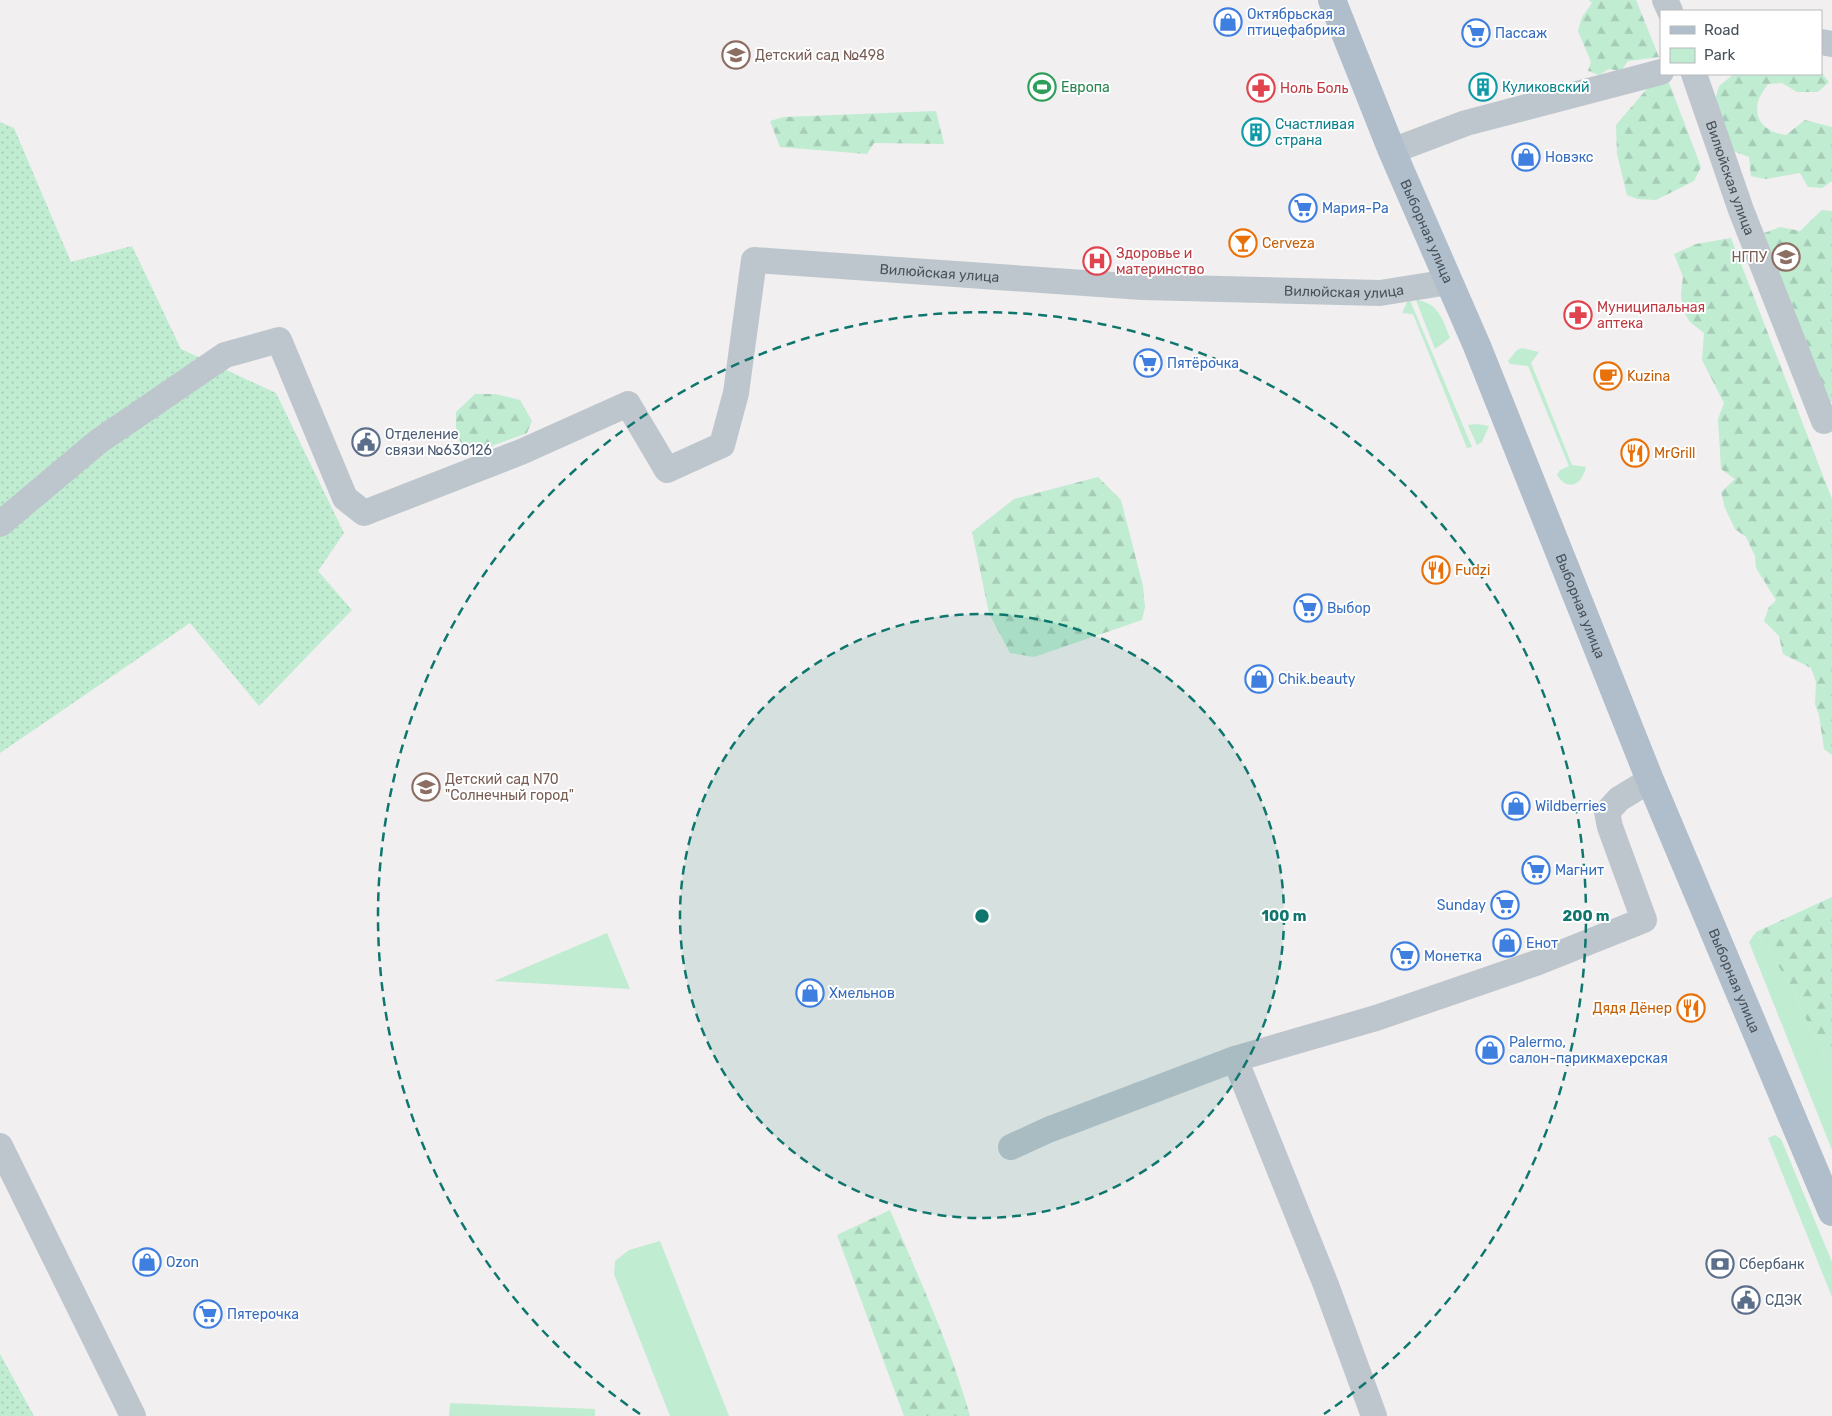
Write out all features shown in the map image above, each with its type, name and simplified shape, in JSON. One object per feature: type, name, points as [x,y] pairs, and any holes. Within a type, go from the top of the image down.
[{"type":"main road","name":"Выборная улица","points":[[1332,0],[1392,151],[1449,282],[1545,514],[1650,780],[1832,1212]]},
{"type":"street","points":[[1392,151],[1466,123],[1660,72]]},
{"type":"street","name":"Вилюйская улица","points":[[1698,75],[1741,210],[1824,421]]},
{"type":"street","name":"Вилюйская улица","points":[[0,524],[99,441],[225,355],[279,340],[345,498],[364,513],[521,452],[628,404],[667,470],[722,445],[736,393],[754,260],[1142,286],[1380,293],[1449,282]]},
{"type":"street","points":[[1011,1147],[1048,1130],[1235,1059],[1376,1018],[1536,963],[1644,920],[1610,827],[1607,812],[1619,799],[1650,780]]},
{"type":"street","points":[[1235,1059],[1326,1285],[1374,1416]]},
{"type":"street","points":[[0,1146],[133,1416]]},
{"type":"green space","points":[[1589,0],[1636,0],[1659,57],[1628,61],[1621,71],[1609,69],[1599,75],[1588,71],[1591,62],[1578,31],[1582,17],[1592,3]]},
{"type":"green space","points":[[1822,73],[1829,82],[1818,92],[1797,92],[1782,83],[1768,84],[1760,97],[1757,109],[1760,121],[1768,129],[1780,134],[1786,135],[1805,120],[1832,127],[1832,181],[1822,188],[1808,187],[1800,173],[1765,179],[1751,176],[1749,157],[1731,150],[1713,107],[1719,86],[1733,75],[1822,75]]},
{"type":"green space","points":[[1668,80],[1701,167],[1694,181],[1656,200],[1637,199],[1627,195],[1617,154],[1616,125],[1651,84]]},
{"type":"green space","points":[[936,111],[944,144],[874,143],[867,154],[780,147],[770,121],[784,117]]},
{"type":"green space","points":[[0,122],[14,128],[71,262],[132,246],[181,349],[276,393],[344,533],[318,571],[352,610],[259,706],[190,623],[0,753]]},
{"type":"green space","points":[[1822,210],[1832,211],[1832,402],[1823,405],[1764,233],[1780,227],[1800,231]]},
{"type":"green space","points":[[1731,238],[1832,499],[1832,755],[1824,749],[1819,715],[1815,704],[1816,682],[1811,668],[1783,654],[1779,636],[1764,621],[1769,607],[1776,600],[1756,568],[1755,556],[1746,537],[1735,529],[1725,508],[1721,492],[1735,479],[1721,469],[1718,419],[1724,403],[1702,360],[1704,333],[1690,322],[1682,309],[1683,277],[1674,254],[1696,244]]},
{"type":"green space","points":[[1409,298],[1472,447],[1467,448],[1413,314],[1402,313]]},
{"type":"green space","points":[[1416,300],[1423,301],[1435,308],[1450,338],[1435,349]]},
{"type":"green space","points":[[1522,348],[1539,352],[1531,363],[1572,465],[1586,467],[1581,478],[1574,484],[1566,483],[1557,475],[1560,470],[1569,466],[1528,366],[1510,364],[1508,361],[1517,350]]},
{"type":"green space","points":[[475,394],[495,394],[520,400],[532,421],[527,433],[486,448],[466,449],[456,436],[456,412]]},
{"type":"green space","points":[[1468,425],[1489,426],[1482,442],[1477,445]]},
{"type":"green space","points":[[1098,477],[1121,500],[1143,586],[1145,607],[1142,620],[1034,657],[1010,653],[989,613],[972,532],[1014,499]]},
{"type":"green space","points":[[1832,897],[1832,1069],[1810,1028],[1792,987],[1756,932]]},
{"type":"green space","points":[[1756,932],[1792,987],[1810,1028],[1832,1069],[1832,1150],[1749,942]]},
{"type":"green space","points":[[607,933],[630,989],[494,981]]},
{"type":"green space","points":[[1775,1135],[1781,1139],[1832,1262],[1832,1297],[1768,1138]]},
{"type":"green space","points":[[890,1210],[944,1338],[970,1416],[904,1416],[837,1235]]},
{"type":"green space","points":[[660,1241],[729,1416],[670,1416],[614,1274],[615,1261],[629,1250]]},
{"type":"green space","points":[[0,1354],[34,1416],[0,1416]]},
{"type":"green space","points":[[450,1403],[595,1409],[595,1416],[449,1416]]},
{"type":"place","name":"Октябрьская птицефабрика","points":[[1228,22]]},
{"type":"place","name":"Пассаж","points":[[1476,33]]},
{"type":"place","name":"Детский сад №498","points":[[736,55]]},
{"type":"place","name":"Европа","points":[[1042,87]]},
{"type":"place","name":"Куликовский","points":[[1483,87]]},
{"type":"place","name":"Ноль Боль","points":[[1261,88]]},
{"type":"place","name":"Счастливая страна","points":[[1256,132]]},
{"type":"place","name":"Новэкс","points":[[1526,157]]},
{"type":"place","name":"Мария-Ра","points":[[1303,208]]},
{"type":"place","name":"Cerveza","points":[[1243,243]]},
{"type":"place","name":"НГПУ","points":[[1786,257]]},
{"type":"place","name":"Здоровье и материнство","points":[[1097,261]]},
{"type":"place","name":"Муниципальная аптека","points":[[1578,315]]},
{"type":"place","name":"Пятёрочка","points":[[1148,363]]},
{"type":"place","name":"Kuzina","points":[[1608,376]]},
{"type":"place","name":"Отделение связи №630126","points":[[366,442]]},
{"type":"place","name":"MrGrill","points":[[1635,453]]},
{"type":"place","name":"Fudzi","points":[[1436,570]]},
{"type":"place","name":"Выбор","points":[[1308,608]]},
{"type":"place","name":"Chik.beauty","points":[[1259,679]]},
{"type":"place","name":"Детский сад N70 \"Солнечный город\"","points":[[426,787]]},
{"type":"place","name":"Wildberries","points":[[1516,806]]},
{"type":"place","name":"Магнит","points":[[1536,870]]},
{"type":"place","name":"Sunday","points":[[1505,905]]},
{"type":"place","name":"Енот","points":[[1507,943]]},
{"type":"place","name":"Монетка","points":[[1405,956]]},
{"type":"place","name":"Хмельнов","points":[[810,993]]},
{"type":"place","name":"Дядя Дёнер","points":[[1691,1008]]},
{"type":"place","name":"Palermo, салон-парикмахерская","points":[[1490,1050]]},
{"type":"place","name":"Ozon","points":[[147,1262]]},
{"type":"place","name":"Сбербанк","points":[[1720,1264]]},
{"type":"place","name":"СДЭК","points":[[1746,1300]]},
{"type":"place","name":"Пятерочка","points":[[208,1314]]}]
